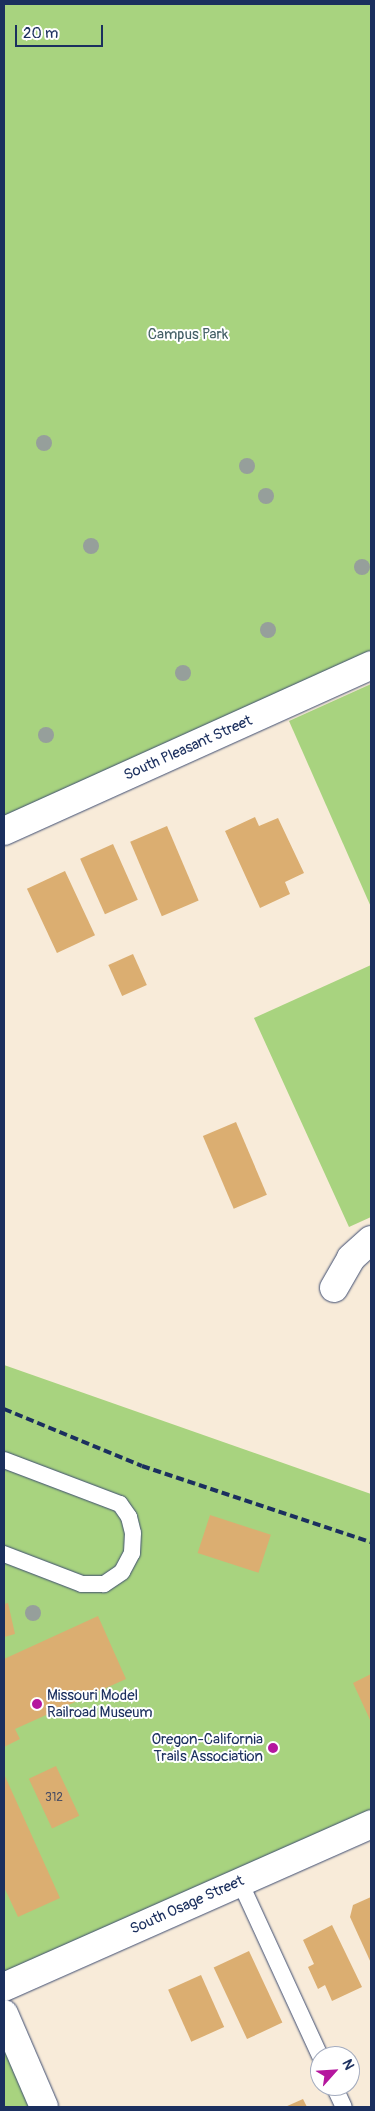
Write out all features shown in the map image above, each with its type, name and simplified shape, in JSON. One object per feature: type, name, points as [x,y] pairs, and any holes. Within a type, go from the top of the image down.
[{"type":"street","name":"South Pleasant Street","points":[[4,830],[371,665]]},
{"type":"street","points":[[334,1288],[351,1258],[371,1240]]},
{"type":"street","name":"South Osage Street","points":[[4,1987],[371,1824]]},
{"type":"street","points":[[4,2014],[44,2107]]},
{"type":"lane","points":[[4,1460],[120,1504],[129,1517],[133,1533],[132,1553],[122,1572],[104,1584],[82,1584],[4,1554]]},
{"type":"lane","points":[[240,1882],[315,2046]]},
{"type":"green space","name":"Campus Park","points":[[4,4],[371,4],[371,665],[4,831]]},
{"type":"green space","points":[[371,684],[371,907],[289,721]]},
{"type":"green space","points":[[371,965],[371,1217],[349,1227],[254,1018]]},
{"type":"green space","points":[[4,1365],[371,1494],[371,1824],[4,1987]]},
{"type":"green space","points":[[4,2009],[45,2107],[4,2107]]},
{"type":"building","points":[[255,817],[259,826],[278,818],[304,873],[285,882],[290,894],[260,908],[225,831]]},
{"type":"building","points":[[167,826],[199,901],[162,916],[130,842]]},
{"type":"building","points":[[113,844],[138,900],[105,914],[80,859]]},
{"type":"building","points":[[65,871],[95,935],[57,953],[27,889]]},
{"type":"building","points":[[133,954],[147,985],[122,996],[108,965]]},
{"type":"building","points":[[236,1122],[267,1195],[234,1209],[203,1136]]},
{"type":"building","points":[[210,1515],[271,1535],[259,1573],[198,1553]]},
{"type":"building","points":[[8,1603],[15,1634],[4,1637],[4,1604]]},
{"type":"building","name":"Missouri Model Railroad Museum","points":[[98,1616],[126,1679],[15,1729],[20,1739],[4,1747],[4,1659]]},
{"type":"building","points":[[371,1674],[371,1722],[353,1683]]},
{"type":"building","name":"Missouri Model Railroad Museum","points":[[56,1766],[79,1816],[52,1829],[29,1779]]},
{"type":"building","points":[[4,1774],[60,1898],[18,1917],[4,1887]]},
{"type":"building","points":[[371,1897],[371,1963],[350,1917],[353,1905]]},
{"type":"building","points":[[332,1925],[362,1987],[332,2001],[325,1985],[318,1989],[308,1967],[314,1964],[303,1940]]},
{"type":"building","points":[[249,1951],[282,2023],[247,2039],[214,1967]]},
{"type":"building","points":[[201,1975],[224,2027],[191,2042],[168,1990]]},
{"type":"building","points":[[303,2099],[307,2107],[285,2107]]},
{"type":"railway","points":[[4,1409],[142,1466],[371,1542]]},
{"type":"place","name":"Missouri Model Railroad Museum","points":[[37,1704]]},
{"type":"place","name":"Oregon-California Trails Association","points":[[273,1748]]}]
